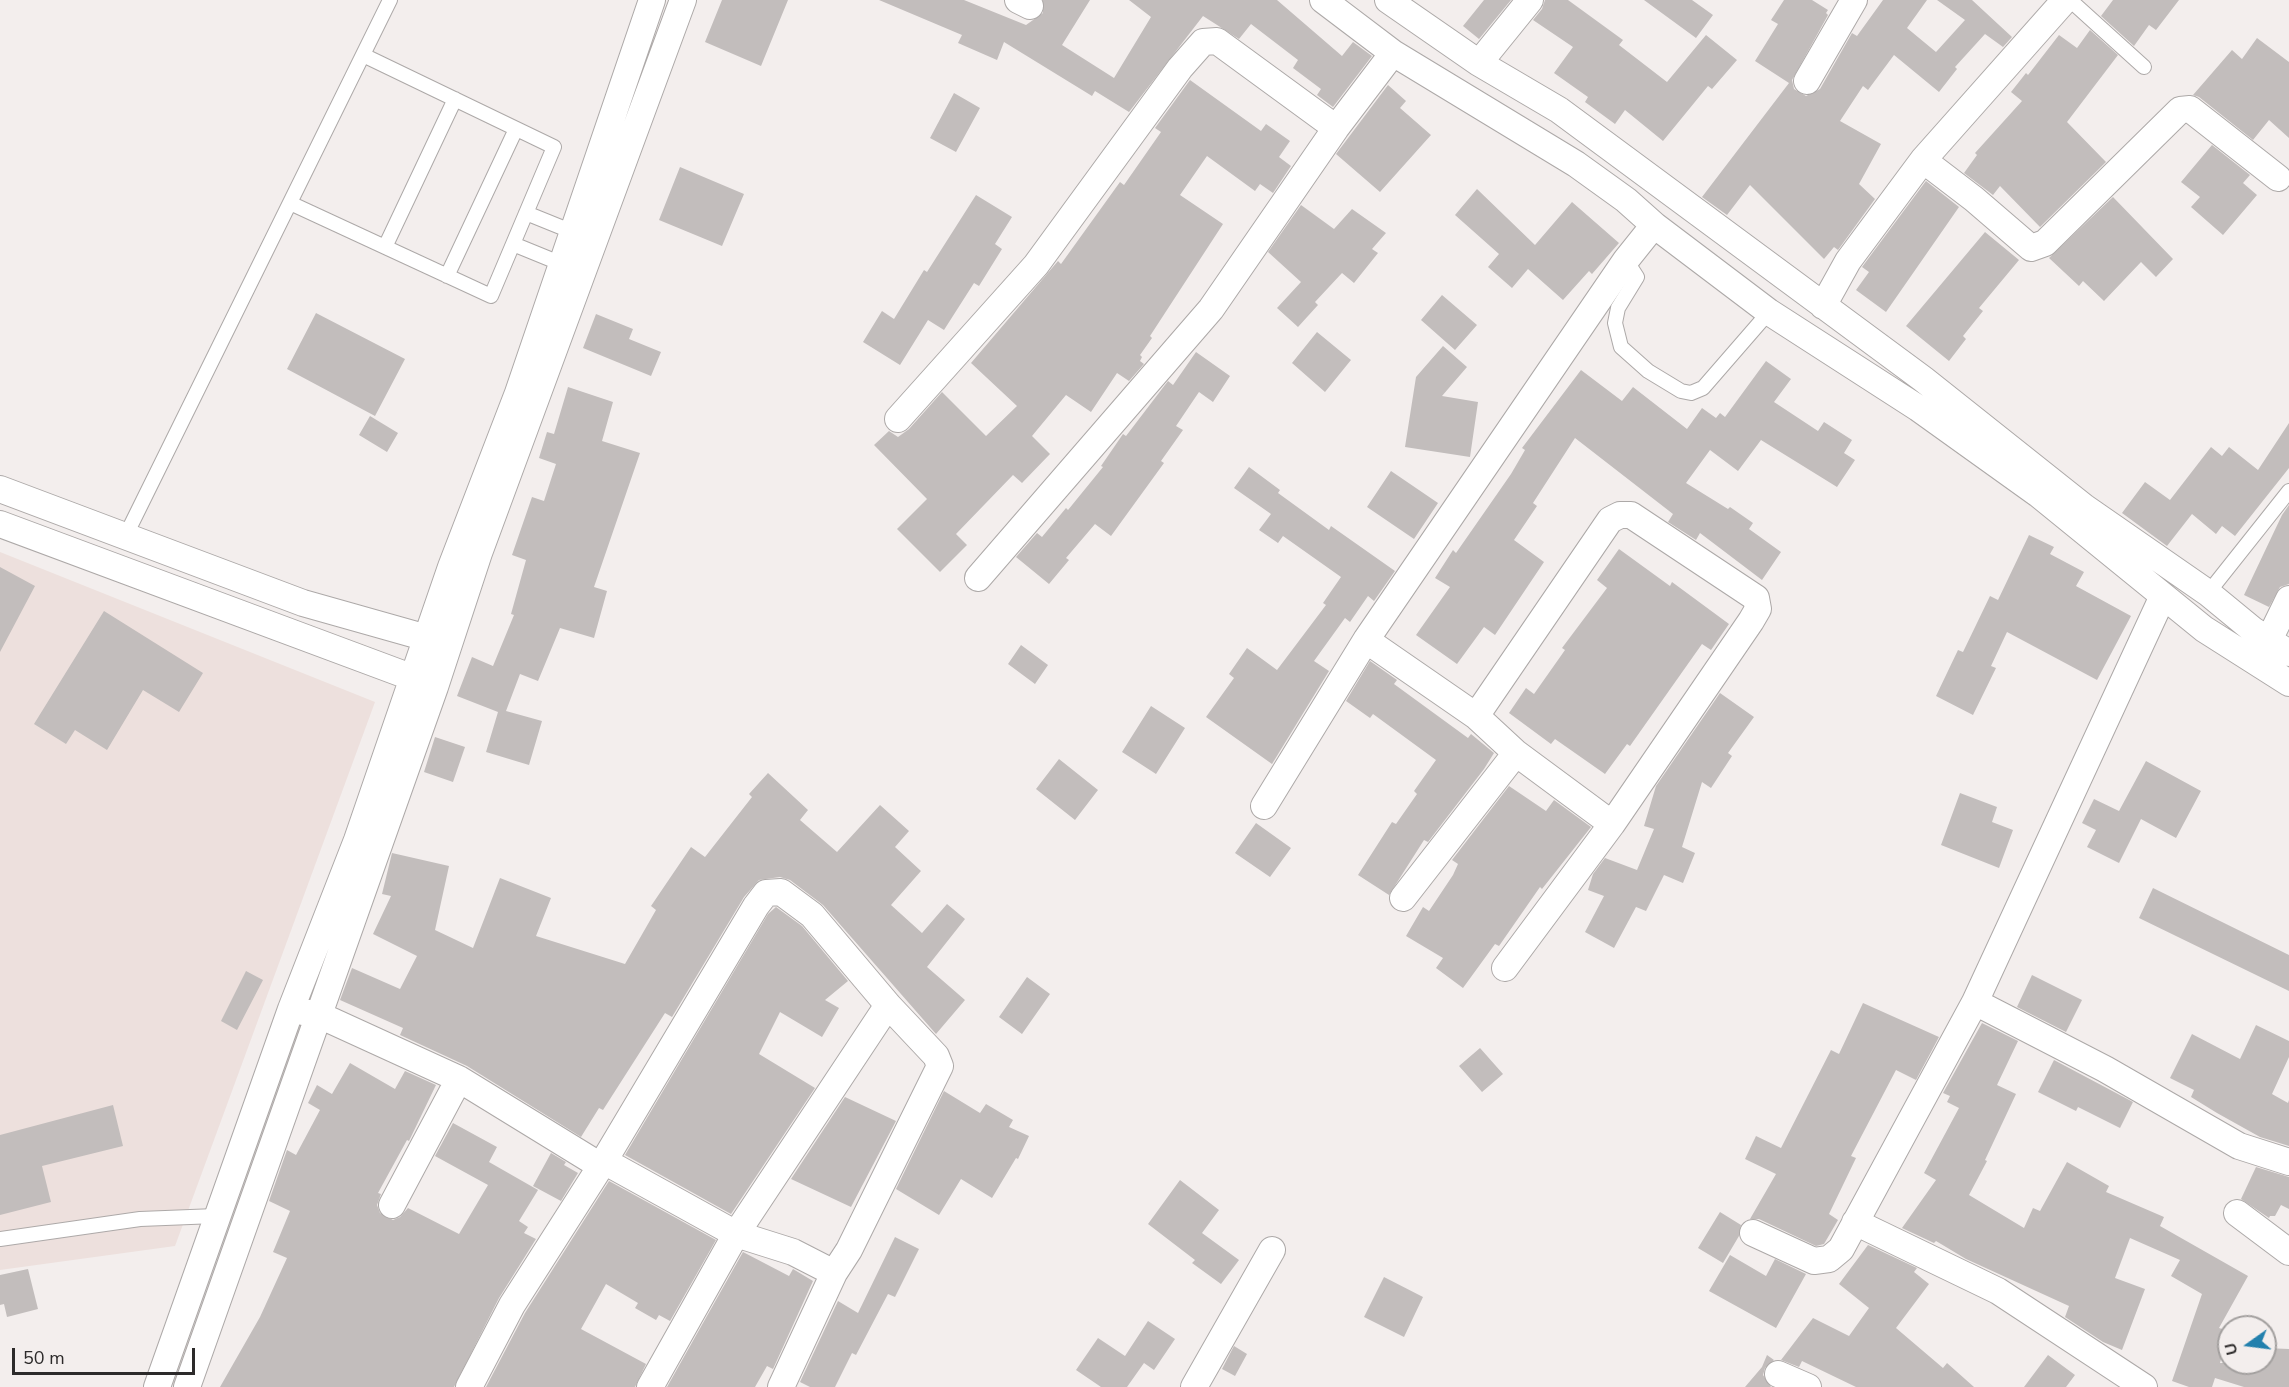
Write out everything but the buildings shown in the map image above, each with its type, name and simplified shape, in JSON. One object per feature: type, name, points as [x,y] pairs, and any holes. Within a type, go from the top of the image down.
[{"type":"street","points":[[157,1387],[291,1009],[357,840],[479,553],[505,454],[518,393],[652,0]]},
{"type":"street","points":[[187,1387],[319,1015],[424,682],[427,638],[505,454],[683,0]]},
{"type":"street","points":[[1323,0],[1393,53],[1576,164],[1626,200],[1654,225],[1769,312],[1917,408],[2038,494],[2204,629],[2289,683]]},
{"type":"street","points":[[1388,0],[1479,63],[1559,110],[1923,379],[2084,507],[2208,593],[2279,646],[2289,599]]},
{"type":"street","points":[[1479,63],[1530,0]]},
{"type":"street","points":[[1808,81],[1854,0]]},
{"type":"street","points":[[1823,306],[1848,261],[1923,160],[2065,0]]},
{"type":"street","points":[[898,419],[1036,265],[1180,68],[1203,42],[1217,41],[1336,128]]},
{"type":"street","points":[[978,578],[1211,309],[1336,128],[1393,53]]},
{"type":"street","points":[[1923,160],[1974,199],[2031,248],[2045,243],[2180,110],[2190,109],[2278,178]]},
{"type":"street","points":[[1626,200],[1642,173]]},
{"type":"street","points":[[1264,806],[1366,640],[1626,260],[1654,225]]},
{"type":"street","points":[[0,489],[279,593],[427,638]]},
{"type":"street","points":[[1476,716],[1610,520],[1620,515],[1631,515],[1756,598],[1758,609],[1751,621],[1612,824],[1505,968]]},
{"type":"street","points":[[0,524],[424,682]]},
{"type":"street","points":[[268,622],[279,593]]},
{"type":"street","points":[[1753,1233],[1802,1256],[1822,1261],[1841,1249],[1975,1002],[2163,596]]},
{"type":"street","points":[[1366,640],[1476,716],[1516,753],[1612,824]]},
{"type":"street","points":[[1403,898],[1516,753]]},
{"type":"street","points":[[469,1387],[512,1305],[602,1163],[766,893],[781,892],[812,915],[888,1005],[936,1056],[940,1066],[849,1250],[834,1273],[780,1387]]},
{"type":"street","points":[[1975,1002],[2105,1069],[2239,1146],[2289,1162]]},
{"type":"street","points":[[650,1387],[736,1234],[888,1005]]},
{"type":"street","points":[[291,1009],[319,1015],[459,1079],[602,1163],[736,1234],[793,1252],[834,1273]]},
{"type":"street","points":[[392,1205],[459,1079]]},
{"type":"street","points":[[2237,1213],[2289,1252]]},
{"type":"street","points":[[216,1216],[244,1221]]},
{"type":"street","points":[[1855,1222],[1998,1291],[2144,1387]]},
{"type":"street","points":[[1194,1387],[1272,1250]]},
{"type":"street","points":[[1778,1374],[1808,1387]]},
{"type":"lane","points":[[126,535],[390,0]]},
{"type":"lane","points":[[2070,0],[2144,67]]},
{"type":"lane","points":[[290,203],[491,296],[554,147],[363,55]]},
{"type":"lane","points":[[385,247],[455,99]]},
{"type":"lane","points":[[447,276],[516,129]]},
{"type":"lane","points":[[526,213],[573,232]]},
{"type":"lane","points":[[513,244],[562,264]]},
{"type":"lane","points":[[1626,260],[1637,277],[1618,308],[1615,323],[1621,347],[1648,371],[1681,391],[1696,392],[1703,388],[1769,312]]},
{"type":"lane","points":[[2208,593],[2289,491]]},
{"type":"lane","points":[[0,1239],[140,1219],[216,1216]]},
{"type":"shaded area","points":[[0,552],[375,702],[175,1246],[0,1270]]}]
